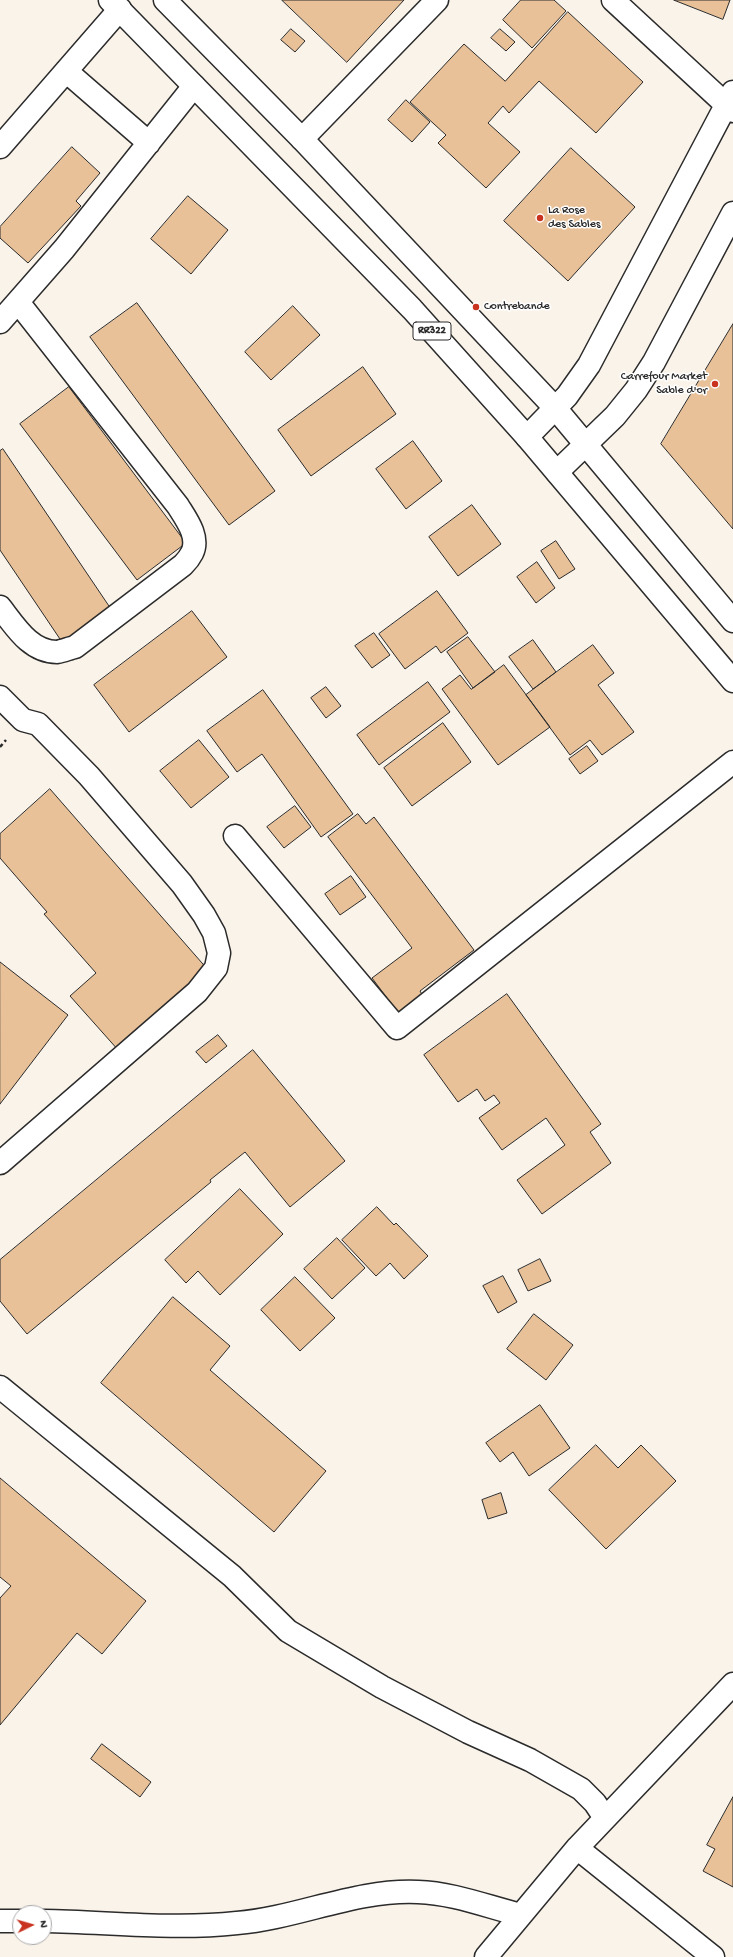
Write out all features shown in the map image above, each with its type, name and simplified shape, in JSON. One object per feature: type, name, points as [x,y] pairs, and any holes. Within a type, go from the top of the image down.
[{"type":"street","name":"RR322","points":[[165,0],[302,139],[556,409],[587,444],[733,621]]},
{"type":"street","points":[[302,139],[437,0]]},
{"type":"street","points":[[527,437],[556,409],[577,384],[731,103],[613,0]]},
{"type":"street","name":"RR322","points":[[115,5],[412,308],[527,437],[733,681]]},
{"type":"street","points":[[0,147],[66,71],[115,5]]},
{"type":"street","points":[[66,71],[149,143]]},
{"type":"street","points":[[0,322],[64,249],[194,86]]},
{"type":"street","points":[[557,472],[615,416],[636,390],[654,362],[731,222]]},
{"type":"street","points":[[0,607],[23,637],[39,648],[58,652],[75,647],[183,566],[193,552],[194,537],[188,522],[178,506],[18,302]]},
{"type":"street","points":[[0,697],[23,720],[38,724],[78,766],[182,884],[204,915],[214,933],[219,953],[216,968],[197,992],[0,1163]]},
{"type":"street","points":[[235,836],[398,1028],[733,762]]},
{"type":"street","points":[[0,1388],[232,1576],[288,1631],[382,1687],[468,1732],[530,1760],[576,1785],[595,1803],[605,1818]]},
{"type":"street","points":[[486,1957],[577,1848],[733,1684]]},
{"type":"street","points":[[577,1848],[713,1957]]},
{"type":"street","points":[[52,1921],[184,1926],[238,1923],[285,1916],[362,1896],[418,1892],[449,1896],[521,1915]]},
{"type":"street","points":[[0,1921],[12,1921]]},
{"type":"building","points":[[282,0],[404,0],[347,62]]},
{"type":"building","points":[[521,0],[554,0],[566,11],[532,48],[503,20]]},
{"type":"building","points":[[674,0],[730,0],[723,19]]},
{"type":"building","points":[[568,12],[643,82],[596,133],[539,81],[509,113],[503,106],[488,123],[520,152],[486,188],[438,143],[446,135],[410,102],[464,44],[505,81]]},
{"type":"building","points":[[291,29],[305,41],[295,52],[281,40]]},
{"type":"building","points":[[500,29],[515,42],[506,51],[491,38]]},
{"type":"building","points":[[406,100],[430,122],[412,142],[388,120]]},
{"type":"building","points":[[72,147],[100,173],[76,201],[81,206],[28,263],[0,238],[0,227]]},
{"type":"building","points":[[571,148],[635,207],[568,281],[504,221]]},
{"type":"building","points":[[188,196],[228,230],[191,274],[151,239]]},
{"type":"building","points":[[137,303],[275,491],[229,525],[90,337]]},
{"type":"building","points":[[293,306],[320,335],[271,380],[245,352]]},
{"type":"building","name":"Carrefour Market Sable d'or","points":[[733,324],[733,529],[661,444]]},
{"type":"building","points":[[363,367],[396,414],[311,476],[278,430]]},
{"type":"building","points":[[69,387],[186,543],[137,580],[20,424]]},
{"type":"building","points":[[413,441],[442,481],[406,509],[376,469]]},
{"type":"building","points":[[3,449],[111,609],[62,642],[0,550],[0,451]]},
{"type":"building","points":[[472,505],[501,544],[458,576],[429,537]]},
{"type":"building","points":[[556,541],[575,569],[559,579],[541,551]]},
{"type":"building","points":[[537,562],[555,588],[536,603],[517,577]]},
{"type":"building","points":[[437,591],[468,633],[441,653],[436,646],[405,669],[379,634]]},
{"type":"building","points":[[192,611],[227,657],[129,732],[94,685]]},
{"type":"building","points":[[374,633],[390,655],[372,668],[355,646]]},
{"type":"building","points":[[468,637],[495,672],[473,688],[447,652]]},
{"type":"building","points":[[533,640],[556,672],[533,689],[509,657]]},
{"type":"building","points":[[593,645],[614,673],[598,685],[634,732],[602,755],[590,740],[570,755],[526,695]]},
{"type":"building","points":[[504,665],[550,727],[498,765],[442,689],[460,675],[471,689]]},
{"type":"building","points":[[428,682],[450,712],[379,765],[357,735]]},
{"type":"building","points":[[326,687],[341,706],[326,718],[311,698]]},
{"type":"building","points":[[263,690],[353,814],[321,837],[262,754],[237,772],[207,731]]},
{"type":"building","points":[[443,723],[471,762],[412,806],[384,768]]},
{"type":"building","points":[[199,740],[229,777],[191,808],[160,771]]},
{"type":"building","points":[[587,746],[598,761],[580,774],[569,759]]},
{"type":"building","points":[[50,789],[209,971],[119,1051],[70,996],[96,973],[44,914],[47,912],[0,858],[0,834]]},
{"type":"building","points":[[295,806],[311,827],[284,848],[267,827]]},
{"type":"building","points":[[358,814],[366,824],[374,817],[474,950],[420,991],[423,996],[399,1014],[372,978],[412,948],[328,837]]},
{"type":"building","points":[[351,876],[366,897],[340,915],[325,894]]},
{"type":"building","points":[[0,962],[68,1015],[0,1104]]},
{"type":"building","points":[[507,994],[601,1124],[590,1132],[611,1163],[542,1214],[517,1180],[565,1145],[546,1118],[502,1150],[479,1118],[500,1103],[494,1095],[485,1101],[477,1089],[458,1102],[424,1055]]},
{"type":"building","points":[[218,1035],[227,1046],[206,1063],[196,1052]]},
{"type":"building","points":[[253,1050],[345,1161],[290,1207],[245,1152],[210,1180],[211,1182],[27,1334],[0,1301],[0,1260]]},
{"type":"building","points":[[240,1189],[283,1234],[220,1295],[198,1271],[186,1283],[165,1260]]},
{"type":"building","points":[[377,1207],[394,1225],[396,1223],[428,1256],[404,1279],[390,1263],[376,1276],[342,1240]]},
{"type":"building","points":[[337,1238],[365,1268],[332,1299],[304,1269]]},
{"type":"building","points":[[540,1259],[551,1281],[528,1291],[518,1270]]},
{"type":"building","points":[[503,1276],[517,1302],[498,1313],[483,1286]]},
{"type":"building","points":[[295,1277],[335,1318],[300,1351],[261,1310]]},
{"type":"building","points":[[173,1297],[230,1346],[210,1370],[326,1471],[274,1532],[101,1383]]},
{"type":"building","points":[[534,1314],[573,1345],[546,1380],[507,1349]]},
{"type":"building","points":[[540,1405],[570,1448],[529,1476],[513,1452],[500,1462],[486,1443]]},
{"type":"building","points":[[596,1445],[618,1468],[641,1445],[676,1481],[606,1549],[549,1490]]},
{"type":"building","points":[[0,1478],[146,1601],[102,1654],[77,1633],[0,1725],[0,1598],[11,1586],[0,1577]]},
{"type":"building","points":[[501,1493],[507,1513],[488,1519],[482,1500]]},
{"type":"building","points":[[102,1744],[151,1782],[140,1797],[91,1759]]},
{"type":"building","points":[[733,1797],[733,1887],[703,1871],[715,1849],[707,1845]]},
{"type":"place","name":"La Rose des Sables","points":[[540,218]]},
{"type":"place","name":"Contrebande","points":[[476,307]]},
{"type":"place","name":"Carrefour Market Sable d'or","points":[[715,384]]}]
